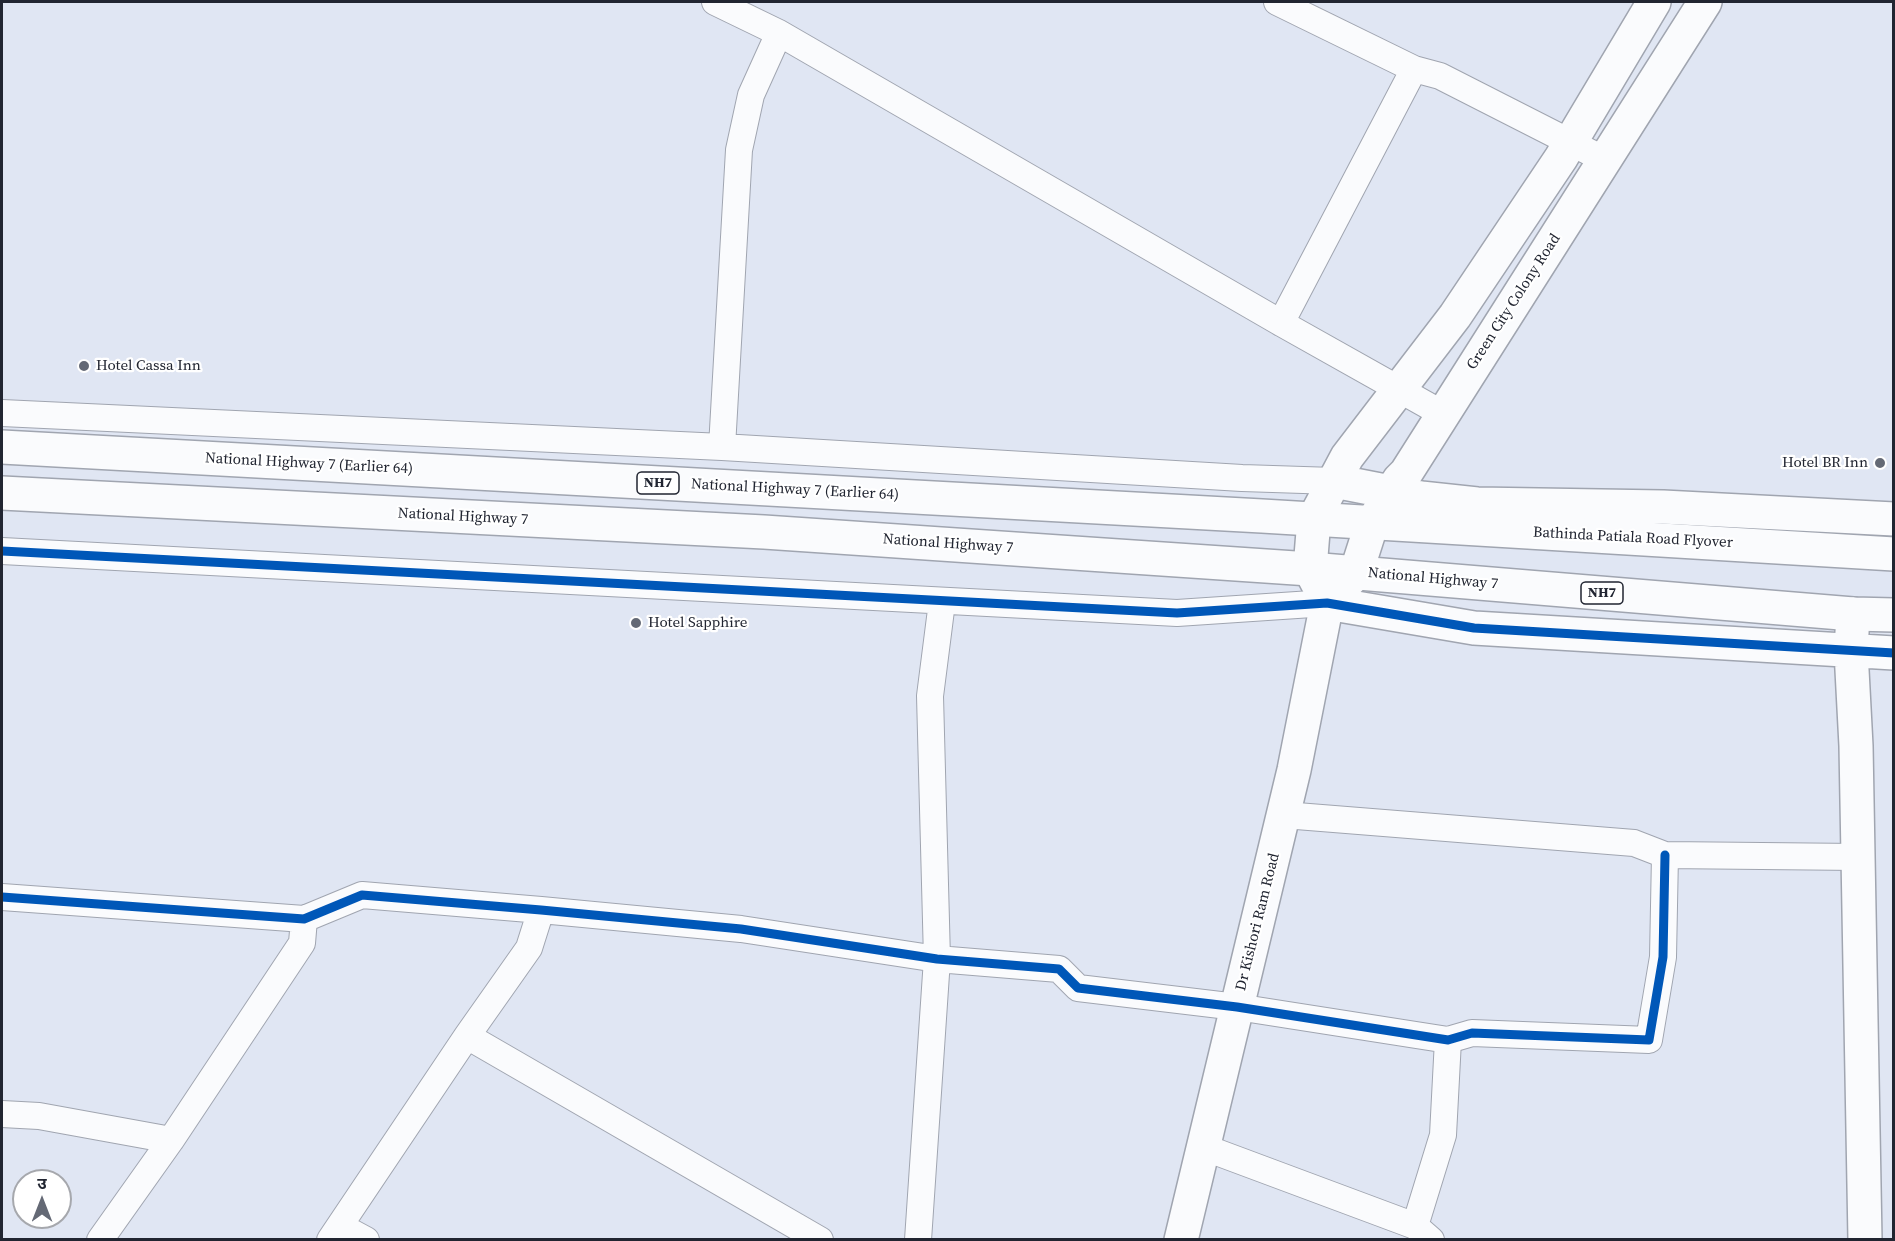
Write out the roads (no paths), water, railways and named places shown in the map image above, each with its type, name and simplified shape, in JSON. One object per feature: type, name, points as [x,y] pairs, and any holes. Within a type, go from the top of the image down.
[{"type":"main road","points":[[1654,2],[1571,142],[1455,316],[1347,457],[1314,519],[1310,569],[1327,603],[1474,628],[1893,653]]},
{"type":"main road","name":"Green City Colony Road","points":[[1327,603],[1356,573],[1372,523],[1705,2]]},
{"type":"main road","name":"National Highway 7 (Earlier 64)","points":[[2,447],[1372,523]]},
{"type":"main road","points":[[1335,481],[1421,498],[1477,504],[1663,507],[1893,519]]},
{"type":"main road","name":"National Highway 7","points":[[2,493],[752,531],[1310,569],[1852,614],[1893,615]]},
{"type":"main road","name":"Bathinda Patiala Road Flyover","points":[[1372,523],[1893,554]]},
{"type":"main road","name":"Dr Kishori Ram Road","points":[[1181,1239],[1284,815],[1327,603]]},
{"type":"main road","points":[[1852,614],[1865,1239]]},
{"type":"street","points":[[715,2],[779,33],[1443,414]]},
{"type":"street","points":[[1277,2],[1414,69],[1440,76],[1605,160]]},
{"type":"street","points":[[722,447],[739,150],[751,95],[779,33]]},
{"type":"street","points":[[1281,323],[1414,69]]},
{"type":"street","points":[[2,413],[722,447],[1335,481]]},
{"type":"street","points":[[2,550],[1177,614],[1327,603]]},
{"type":"street","points":[[918,1239],[937,959],[930,696],[942,602]]},
{"type":"street","points":[[1284,815],[1634,843],[1665,855],[1858,857]]},
{"type":"street","points":[[2,897],[304,919],[362,895],[541,910],[741,929],[937,959],[1059,969],[1078,988],[1237,1007],[1448,1040],[1472,1033],[1649,1040],[1663,957],[1665,855]]},
{"type":"street","points":[[366,1239],[335,1233],[529,948],[541,910]]},
{"type":"street","points":[[100,1239],[171,1140],[302,943],[304,919]]},
{"type":"street","points":[[467,1036],[820,1239]]},
{"type":"street","points":[[1203,1148],[1423,1233],[1443,1135],[1448,1040]]},
{"type":"street","points":[[2,1114],[39,1116],[171,1140]]},
{"type":"place","name":"Hotel Cassa Inn","points":[[84,366]]},
{"type":"place","name":"Hotel BR Inn","points":[[1880,463]]},
{"type":"place","name":"Hotel Sapphire","points":[[636,623]]}]
